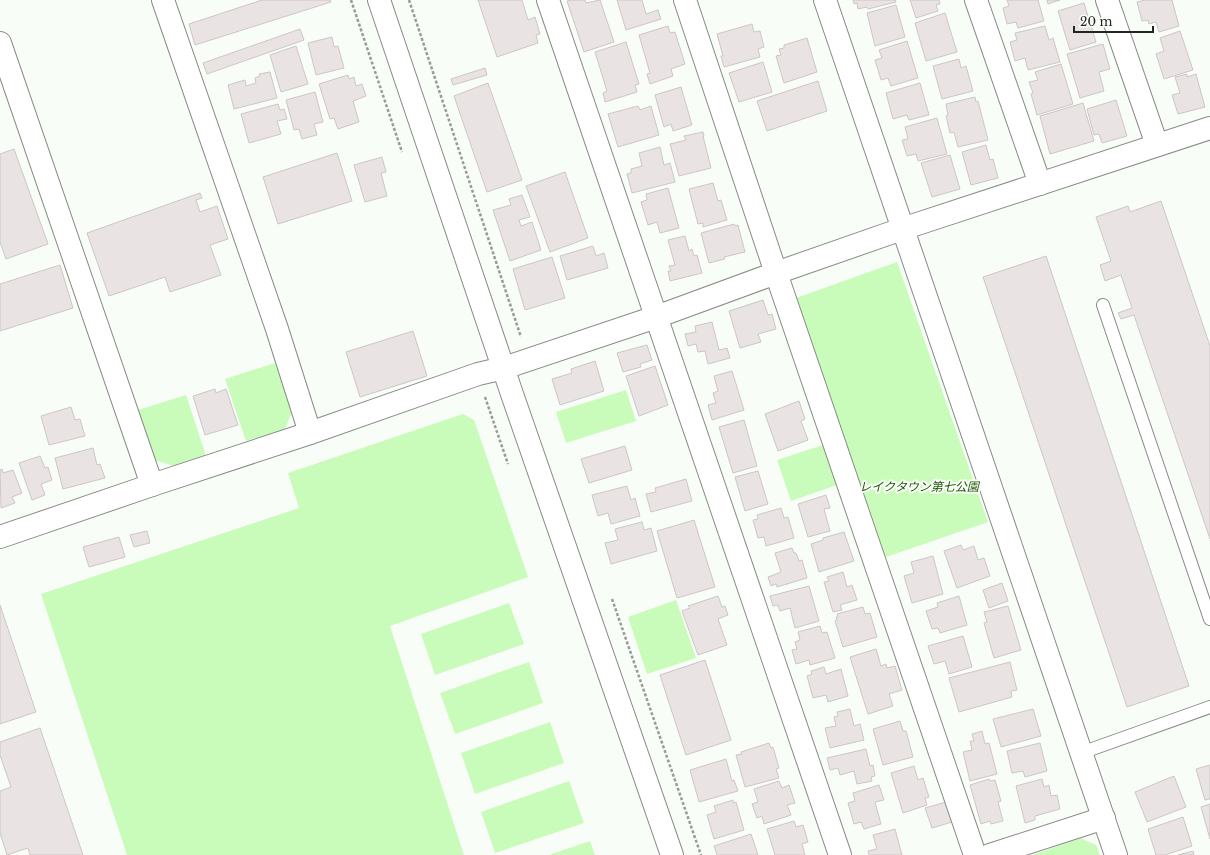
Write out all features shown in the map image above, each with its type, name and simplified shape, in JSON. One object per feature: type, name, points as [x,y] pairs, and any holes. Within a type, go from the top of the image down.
[{"type":"street","points":[[163,0],[277,329],[310,433]]},
{"type":"street","points":[[379,0],[672,855]]},
{"type":"street","points":[[548,0],[840,855]]},
{"type":"street","points":[[685,0],[776,273],[975,855]]},
{"type":"street","points":[[825,0],[1116,855]]},
{"type":"street","points":[[976,0],[1040,184]]},
{"type":"street","points":[[1107,0],[1157,145]]},
{"type":"street","points":[[0,43],[152,485]]},
{"type":"street","points":[[0,537],[310,433],[478,374],[504,368],[656,317],[902,229],[1210,128]]},
{"type":"street","points":[[990,855],[1104,818]]},
{"type":"lane","points":[[1103,305],[1210,619]]},
{"type":"lane","points":[[1081,753],[1210,707]]},
{"type":"path","points":[[409,0],[529,359]]},
{"type":"path","points":[[610,594],[701,855]]},
{"type":"green space","name":"レイクタウン第七公園","points":[[897,262],[988,522],[886,557],[796,298]]},
{"type":"green space","points":[[275,363],[292,412],[285,429],[246,441],[225,379]]},
{"type":"green space","points":[[626,390],[636,421],[566,443],[556,412]]},
{"type":"green space","points":[[186,395],[206,456],[174,466],[154,460],[138,410]]},
{"type":"green space","points":[[463,414],[474,420],[528,577],[390,626],[464,855],[127,855],[41,594],[299,508],[288,473]]},
{"type":"green space","points":[[823,445],[837,485],[791,501],[777,460]]},
{"type":"green space","points":[[676,600],[696,658],[647,674],[628,617]]},
{"type":"green space","points":[[509,603],[524,644],[435,675],[421,634]]},
{"type":"green space","points":[[529,662],[543,703],[455,734],[440,693]]},
{"type":"green space","points":[[550,722],[564,763],[475,794],[461,753]]},
{"type":"green space","points":[[569,781],[584,823],[495,853],[481,812]]},
{"type":"green space","points":[[1080,838],[1096,845],[1100,855],[1033,855]]},
{"type":"green space","points":[[590,841],[595,855],[549,855]]},
{"type":"building","points":[[262,0],[330,0],[331,2],[195,45],[189,24]]},
{"type":"building","points":[[478,0],[522,0],[528,20],[535,17],[540,34],[536,35],[538,43],[497,57]]},
{"type":"building","points":[[585,0],[586,3],[600,0],[614,42],[584,52],[567,1]]},
{"type":"building","points":[[617,0],[642,0],[646,14],[658,10],[661,19],[626,30]]},
{"type":"building","points":[[853,0],[895,0],[896,2],[868,9],[867,7],[858,9],[857,3],[854,4]]},
{"type":"building","points":[[910,0],[939,0],[940,4],[936,5],[938,11],[916,18]]},
{"type":"building","points":[[1007,0],[1038,0],[1044,21],[1018,28],[1016,22],[1007,24],[1003,8],[1009,6]]},
{"type":"building","points":[[1047,0],[1060,0],[1048,4]]},
{"type":"building","points":[[1145,0],[1172,0],[1179,26],[1159,32],[1156,22],[1149,24],[1148,20],[1142,21],[1137,2]]},
{"type":"building","points":[[1084,3],[1096,42],[1070,50],[1058,11]]},
{"type":"building","points":[[896,5],[905,37],[875,46],[867,13]]},
{"type":"building","points":[[945,13],[957,52],[926,61],[915,23]]},
{"type":"building","points":[[752,24],[754,32],[760,31],[764,47],[758,49],[760,57],[724,67],[721,56],[723,56],[717,34]]},
{"type":"building","points":[[668,26],[670,33],[675,32],[685,64],[671,69],[673,76],[650,84],[647,74],[650,73],[639,35]]},
{"type":"building","points":[[1045,26],[1049,40],[1053,38],[1060,62],[1028,70],[1025,58],[1015,61],[1010,42],[1017,40],[1015,33]]},
{"type":"building","points":[[300,29],[304,40],[207,74],[203,63]]},
{"type":"building","points":[[1180,31],[1193,70],[1164,79],[1156,54],[1164,51],[1160,38]]},
{"type":"building","points":[[332,37],[334,47],[338,46],[344,68],[316,75],[308,43]]},
{"type":"building","points":[[807,38],[817,72],[784,83],[776,56],[781,55],[779,49],[784,48],[784,45]]},
{"type":"building","points":[[907,41],[918,78],[891,86],[888,78],[881,80],[875,60],[882,58],[879,50]]},
{"type":"building","points":[[626,42],[639,84],[635,85],[637,92],[605,102],[603,93],[607,91],[595,52]]},
{"type":"building","points":[[1103,44],[1110,69],[1099,72],[1104,91],[1080,98],[1067,54]]},
{"type":"building","points":[[296,46],[308,84],[281,92],[270,55]]},
{"type":"building","points":[[959,59],[961,68],[966,66],[973,91],[942,99],[933,66]]},
{"type":"building","points":[[763,62],[772,92],[739,102],[729,73]]},
{"type":"building","points":[[1061,64],[1073,104],[1037,115],[1031,94],[1033,93],[1029,82],[1038,80],[1035,72]]},
{"type":"building","points":[[485,68],[487,75],[453,85],[451,79]]},
{"type":"building","points":[[270,72],[277,98],[234,109],[228,85],[245,80],[246,86],[256,83],[255,78],[260,76],[259,74]]},
{"type":"building","points":[[1187,74],[1187,77],[1196,74],[1205,107],[1178,114],[1172,95],[1180,93],[1175,77]]},
{"type":"building","points":[[348,75],[349,79],[354,77],[356,86],[362,84],[366,96],[353,101],[359,122],[338,129],[334,118],[330,119],[319,84]]},
{"type":"building","points":[[818,81],[827,111],[767,131],[757,101]]},
{"type":"building","points":[[488,83],[522,180],[487,192],[454,96]]},
{"type":"building","points":[[920,83],[929,115],[909,120],[907,115],[893,119],[886,93]]},
{"type":"building","points":[[681,87],[692,125],[673,131],[671,124],[664,127],[655,95]]},
{"type":"building","points":[[315,92],[323,122],[314,124],[317,135],[302,139],[299,129],[294,130],[286,100]]},
{"type":"building","points":[[975,97],[976,102],[978,101],[988,140],[958,147],[954,132],[950,133],[946,116],[948,115],[946,104]]},
{"type":"building","points":[[1116,100],[1127,136],[1102,143],[1099,134],[1094,135],[1087,109]]},
{"type":"building","points":[[1083,103],[1094,141],[1050,154],[1040,116]]},
{"type":"building","points":[[278,104],[280,110],[284,109],[287,119],[277,121],[281,134],[249,143],[241,114]]},
{"type":"building","points":[[638,106],[640,110],[651,106],[659,135],[618,147],[608,114]]},
{"type":"building","points":[[937,118],[947,154],[918,161],[916,154],[907,156],[902,140],[908,139],[905,127]]},
{"type":"building","points":[[703,132],[711,168],[679,176],[670,144],[686,140],[684,136]]},
{"type":"building","points":[[986,145],[990,160],[993,159],[998,178],[971,185],[962,152]]},
{"type":"building","points":[[660,147],[664,165],[670,163],[675,182],[632,193],[627,174],[631,173],[631,169],[642,166],[639,153]]},
{"type":"building","points":[[14,149],[48,244],[6,259],[0,242],[0,154]]},
{"type":"building","points":[[337,153],[352,201],[278,224],[263,177]]},
{"type":"building","points":[[950,155],[960,189],[932,197],[921,163]]},
{"type":"building","points":[[382,157],[386,172],[381,173],[387,196],[365,202],[354,165]]},
{"type":"building","points":[[565,172],[588,238],[550,252],[526,186]]},
{"type":"building","points":[[713,183],[718,201],[721,200],[727,220],[703,227],[703,223],[698,224],[689,189]]},
{"type":"building","points":[[668,188],[679,228],[660,233],[657,222],[648,225],[641,202],[647,200],[646,194]]},
{"type":"building","points":[[200,193],[202,198],[196,200],[200,212],[217,206],[228,239],[210,245],[221,275],[170,292],[165,277],[109,296],[87,233]]},
{"type":"building","points":[[522,195],[530,217],[519,220],[521,226],[532,222],[541,250],[510,261],[493,210],[511,205],[509,199]]},
{"type":"building","points":[[1161,201],[1210,346],[1210,539],[1134,315],[1121,319],[1118,313],[1132,308],[1121,275],[1105,281],[1100,265],[1111,261],[1096,217],[1128,206],[1130,212]]},
{"type":"building","points":[[734,224],[735,226],[738,225],[745,252],[724,257],[725,259],[709,263],[701,233]]},
{"type":"building","points":[[685,236],[689,251],[692,249],[694,256],[697,255],[702,273],[670,281],[668,271],[671,271],[669,266],[675,265],[668,240]]},
{"type":"building","points":[[593,246],[596,256],[604,253],[608,268],[567,280],[560,256]]},
{"type":"building","points":[[1046,256],[1189,686],[1127,707],[983,277]]},
{"type":"building","points":[[552,257],[565,298],[525,310],[513,269]]},
{"type":"building","points":[[60,265],[73,308],[0,331],[0,284]]},
{"type":"building","points":[[763,300],[768,315],[772,314],[776,329],[758,334],[761,342],[740,348],[729,311]]},
{"type":"building","points":[[712,322],[719,350],[727,348],[730,358],[708,364],[705,351],[698,352],[696,344],[688,346],[685,334],[696,332],[695,326]]},
{"type":"building","points":[[413,331],[427,376],[360,397],[346,352]]},
{"type":"building","points":[[647,345],[652,360],[640,364],[641,367],[623,372],[617,353]]},
{"type":"building","points":[[595,361],[604,391],[560,405],[552,379],[572,373],[571,369]]},
{"type":"building","points":[[655,366],[668,405],[639,416],[626,376]]},
{"type":"building","points":[[732,371],[744,410],[712,420],[708,405],[716,403],[713,393],[718,391],[714,376]]},
{"type":"building","points":[[215,389],[216,393],[226,389],[238,425],[205,435],[193,396]]},
{"type":"building","points":[[799,401],[805,419],[801,421],[808,440],[778,451],[765,414]]},
{"type":"building","points":[[71,407],[75,420],[80,419],[85,436],[49,445],[41,416]]},
{"type":"building","points":[[744,420],[757,466],[733,473],[719,427]]},
{"type":"building","points":[[625,446],[632,470],[589,483],[581,459]]},
{"type":"building","points":[[93,448],[97,465],[100,464],[105,478],[63,489],[55,458]]},
{"type":"building","points":[[40,456],[45,468],[48,467],[52,480],[41,484],[45,495],[32,500],[19,463]]},
{"type":"building","points":[[2,469],[3,473],[13,470],[22,493],[12,497],[15,503],[1,508],[0,470]]},
{"type":"building","points":[[758,471],[768,504],[745,511],[735,477]]},
{"type":"building","points":[[686,479],[692,501],[651,512],[646,494],[656,492],[655,488]]},
{"type":"building","points":[[627,486],[631,500],[635,498],[640,516],[611,524],[608,513],[598,516],[592,495]]},
{"type":"building","points":[[826,495],[830,508],[824,509],[830,531],[808,537],[798,504]]},
{"type":"building","points":[[781,508],[784,518],[788,517],[794,538],[766,546],[764,537],[758,538],[753,520],[758,519],[757,515]]},
{"type":"building","points":[[694,520],[715,587],[677,598],[657,531]]},
{"type":"building","points":[[642,522],[644,530],[651,528],[657,551],[611,564],[605,543],[618,540],[615,529]]},
{"type":"building","points":[[147,531],[150,543],[134,547],[130,535]]},
{"type":"building","points":[[844,532],[854,561],[819,572],[811,544],[823,540],[823,538]]},
{"type":"building","points":[[119,537],[125,557],[89,567],[83,547]]},
{"type":"building","points":[[961,545],[963,550],[974,546],[978,560],[984,558],[990,576],[957,588],[944,551]]},
{"type":"building","points":[[792,548],[799,561],[802,560],[807,578],[777,587],[776,584],[771,586],[768,577],[781,572],[775,553]]},
{"type":"building","points":[[933,556],[943,594],[912,603],[904,576],[914,573],[911,562]]},
{"type":"building","points":[[843,572],[847,587],[852,585],[857,600],[840,605],[842,610],[833,612],[824,582],[829,581],[827,577]]},
{"type":"building","points":[[1002,583],[1008,601],[989,608],[983,590]]},
{"type":"building","points":[[809,586],[819,621],[795,628],[790,608],[780,611],[778,605],[773,606],[770,596]]},
{"type":"building","points":[[718,596],[722,607],[725,606],[728,615],[718,619],[727,645],[698,655],[682,611],[690,608],[688,606]]},
{"type":"building","points":[[959,596],[967,625],[940,633],[938,628],[932,629],[926,611],[938,607],[937,603]]},
{"type":"building","points":[[0,605],[36,712],[0,724]]},
{"type":"building","points":[[1008,606],[1021,650],[994,658],[984,623],[987,622],[984,612]]},
{"type":"building","points":[[863,607],[865,614],[870,613],[877,637],[843,647],[835,621],[837,620],[836,617],[838,617],[837,614]]},
{"type":"building","points":[[820,626],[822,633],[827,632],[835,658],[810,665],[809,660],[796,664],[792,650],[797,649],[795,642],[800,640],[798,632]]},
{"type":"building","points":[[963,636],[972,667],[949,674],[945,661],[934,664],[928,646]]},
{"type":"building","points":[[876,649],[881,666],[886,664],[887,668],[895,666],[902,690],[889,694],[893,706],[868,714],[850,657]]},
{"type":"building","points":[[705,660],[731,740],[686,755],[660,675]]},
{"type":"building","points":[[1010,662],[1017,690],[1011,691],[1012,697],[959,712],[949,678]]},
{"type":"building","points":[[824,667],[826,674],[841,669],[848,696],[828,702],[826,695],[813,698],[807,676],[812,674],[811,671]]},
{"type":"building","points":[[850,709],[854,726],[860,724],[864,740],[830,748],[825,728],[836,726],[834,717],[838,716],[837,712]]},
{"type":"building","points":[[1033,709],[1041,736],[1001,747],[993,719]]},
{"type":"building","points":[[900,721],[903,731],[906,731],[913,757],[883,765],[873,729]]},
{"type":"building","points":[[40,728],[83,855],[30,855],[28,848],[7,855],[0,833],[0,791],[11,787],[0,755],[0,742]]},
{"type":"building","points":[[982,731],[985,744],[989,743],[997,774],[970,781],[963,752],[972,750],[970,741],[974,741],[972,734]]},
{"type":"building","points":[[769,743],[771,748],[773,747],[779,768],[776,769],[779,778],[745,787],[736,755]]},
{"type":"building","points":[[1040,743],[1047,771],[1025,777],[1023,771],[1012,773],[1007,751]]},
{"type":"building","points":[[866,749],[870,766],[873,765],[875,776],[871,777],[872,781],[857,784],[854,771],[840,775],[838,768],[830,770],[827,758]]},
{"type":"building","points":[[726,759],[732,781],[734,780],[738,791],[699,802],[690,770]]},
{"type":"building","points":[[1210,765],[1210,799],[1205,800],[1196,769]]},
{"type":"building","points":[[914,766],[918,780],[923,778],[929,797],[925,798],[927,805],[903,813],[891,773]]},
{"type":"building","points":[[1174,776],[1186,807],[1147,822],[1135,792]]},
{"type":"building","points":[[989,779],[990,781],[995,780],[1001,801],[998,802],[1003,821],[991,824],[990,821],[981,824],[970,785]]},
{"type":"building","points":[[1042,779],[1044,787],[1049,785],[1051,796],[1057,795],[1060,809],[1035,816],[1035,820],[1025,823],[1016,786]]},
{"type":"building","points":[[779,781],[782,788],[789,785],[795,803],[787,805],[791,815],[764,824],[762,816],[757,818],[752,804],[758,802],[754,789]]},
{"type":"building","points":[[879,785],[884,800],[875,802],[881,824],[864,829],[861,822],[854,824],[848,803],[855,801],[853,793]]},
{"type":"building","points":[[733,800],[733,803],[736,802],[744,830],[714,839],[707,815],[716,812],[714,806]]},
{"type":"building","points":[[946,802],[952,822],[932,828],[925,808]]},
{"type":"building","points":[[1210,804],[1210,839],[1201,807]]},
{"type":"building","points":[[1183,817],[1192,846],[1165,855],[1156,855],[1148,829]]},
{"type":"building","points":[[794,821],[796,827],[803,825],[808,842],[802,844],[805,855],[775,855],[767,829]]},
{"type":"building","points":[[895,829],[902,855],[869,855],[868,851],[877,849],[873,835]]},
{"type":"building","points":[[751,834],[758,855],[717,855],[714,846]]},
{"type":"building","points":[[1193,851],[1194,855],[1178,855]]}]
